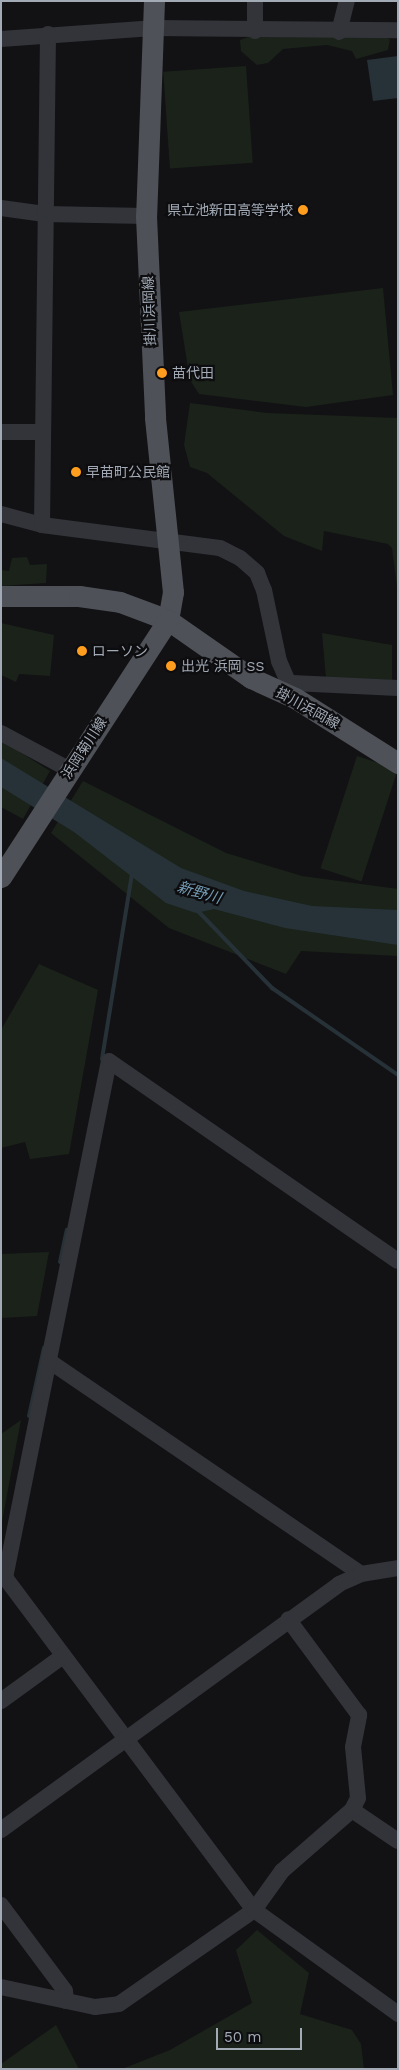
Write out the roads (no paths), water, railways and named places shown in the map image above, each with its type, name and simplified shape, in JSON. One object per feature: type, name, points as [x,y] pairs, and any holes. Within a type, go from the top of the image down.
[{"type":"main road","name":"掛川浜岡線","points":[[154,1],[146,216],[154,418],[173,592],[168,620]]},
{"type":"main road","name":"掛川浜岡線","points":[[1,596],[79,596],[120,602],[168,620],[251,678],[294,690],[398,763]]},
{"type":"main road","name":"浜岡菊川線","points":[[1,877],[168,620]]},
{"type":"street","points":[[255,1],[255,31]]},
{"type":"street","points":[[339,32],[347,1]]},
{"type":"street","points":[[1,39],[48,34],[154,28],[339,32],[398,30]]},
{"type":"street","points":[[42,525],[48,34]]},
{"type":"street","points":[[1,208],[45,214],[146,216]]},
{"type":"street","points":[[1,432],[43,432]]},
{"type":"street","points":[[1,514],[42,525],[220,548],[257,573],[279,661],[294,690],[398,688]]},
{"type":"street","points":[[1,734],[69,772]]},
{"type":"street","points":[[398,1261],[109,1061],[52,1363],[3,1575],[124,1739],[254,1910],[371,1990],[398,2014]]},
{"type":"street","points":[[52,1363],[361,1574]]},
{"type":"street","points":[[1,1830],[288,1619],[361,1574],[398,1568]]},
{"type":"street","points":[[1,1987],[96,2007],[119,2004],[254,1910],[282,1871],[352,1810],[358,1798],[353,1747],[359,1715],[288,1619]]},
{"type":"street","points":[[1,1701],[63,1656]]},
{"type":"street","points":[[352,1810],[398,1841]]},
{"type":"street","points":[[1,1906],[65,1991],[66,2001]]},
{"type":"water","points":[[398,56],[398,98],[373,101],[367,60]]},
{"type":"water","name":"新野川","points":[[1,758],[181,868],[244,891],[312,906],[398,910],[398,945],[285,928],[214,909],[196,913],[166,903],[74,832],[1,787]]},
{"type":"waterway","points":[[102,1059],[132,874]]},
{"type":"waterway","name":"新野川","points":[[196,909],[272,988],[398,1075]]},
{"type":"waterway","points":[[60,1262],[67,1230]]},
{"type":"waterway","points":[[29,1416],[44,1348]]},
{"type":"place","name":"県立池新田高等学校","points":[[303,210]]},
{"type":"place","name":"苗代田","points":[[162,373]]},
{"type":"place","name":"早苗町公民館","points":[[76,472]]},
{"type":"place","name":"ローソン","points":[[82,651]]},
{"type":"place","name":"出光 浜岡 SS","points":[[171,666]]}]
